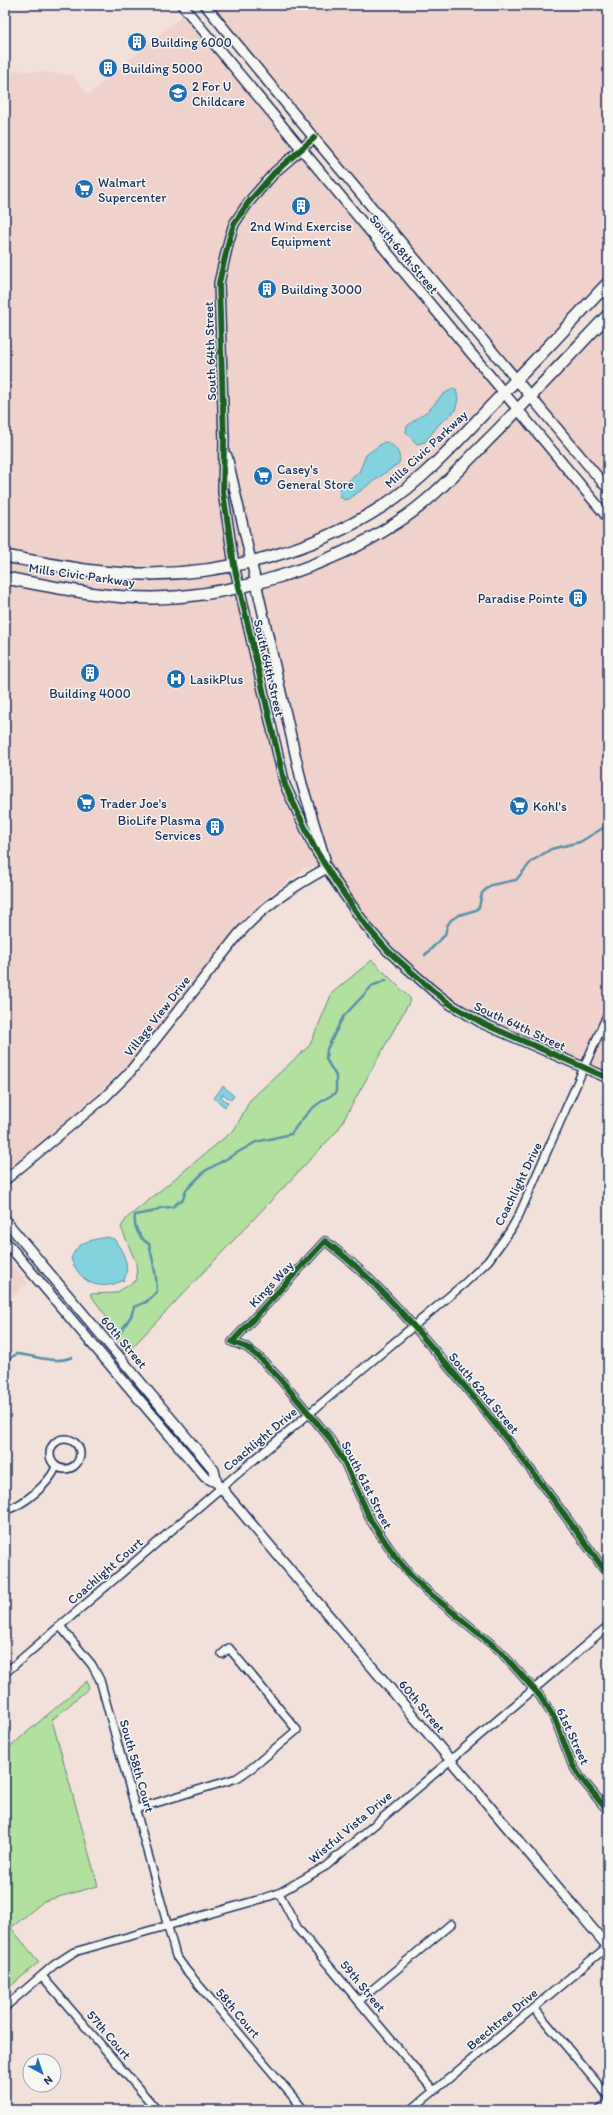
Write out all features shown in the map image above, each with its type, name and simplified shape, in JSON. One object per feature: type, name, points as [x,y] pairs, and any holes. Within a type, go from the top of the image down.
[{"type":"main road","name":"Mills Civic Parkway","points":[[5,556],[82,570],[133,574],[191,573],[250,561],[317,541],[383,506],[429,468],[503,394],[608,283]]},
{"type":"main road","name":"Mills Civic Parkway","points":[[5,578],[99,594],[153,598],[182,596],[240,586],[305,568],[332,558],[397,523],[432,496],[608,316]]},
{"type":"street","name":"South 68th Street","points":[[182,5],[300,150],[608,518]]},
{"type":"street","name":"South 68th Street","points":[[205,5],[314,138],[608,489]]},
{"type":"street","name":"South 64th Street","points":[[314,138],[275,172],[248,203],[234,224],[222,261],[219,283],[224,440],[223,492],[234,565],[285,786],[299,818],[327,868],[366,926],[388,951],[432,990],[484,1024],[608,1078]]},
{"type":"street","name":"South 64th Street","points":[[224,440],[250,561],[302,784],[327,868]]},
{"type":"street","name":"Village View Drive","points":[[5,1180],[79,1120],[129,1073],[238,935],[255,917],[287,891],[327,868]]},
{"type":"street","name":"Coachlight Drive","points":[[219,1485],[309,1413],[482,1266],[510,1231],[528,1197],[608,1013]]},
{"type":"street","name":"60th Street","points":[[5,1220],[214,1470],[219,1485]]},
{"type":"street","name":"60th Street","points":[[5,1241],[205,1477],[219,1485],[608,1946]]},
{"type":"street","name":"South 62nd Street","points":[[326,1241],[378,1285],[413,1325],[525,1460],[608,1575]]},
{"type":"street","name":"Kings Way","points":[[232,1342],[326,1241]]},
{"type":"street","name":"South 61st Street","points":[[232,1342],[246,1347],[259,1357],[280,1379],[338,1449],[372,1521],[397,1559],[428,1592],[500,1651],[534,1689]]},
{"type":"street","points":[[5,1510],[20,1505],[54,1474],[56,1467],[50,1458],[51,1448],[59,1440],[72,1441],[79,1449],[79,1459],[70,1468],[65,1470],[56,1467]]},
{"type":"street","name":"Coachlight Court","points":[[5,1673],[219,1485]]},
{"type":"street","name":"South 58th Court","points":[[60,1626],[86,1657],[97,1673],[167,1925]]},
{"type":"street","name":"Wistful Vista Drive","points":[[5,2007],[62,1959],[74,1952],[279,1893],[326,1866],[608,1626]]},
{"type":"street","points":[[136,1809],[237,1778],[253,1767],[297,1730],[229,1648],[222,1654]]},
{"type":"street","name":"61st Street","points":[[534,1689],[554,1719],[572,1764],[580,1777],[608,1811]]},
{"type":"street","name":"59th Street","points":[[279,1893],[287,1912],[298,1929],[360,2000],[434,2091]]},
{"type":"street","points":[[360,2000],[451,1924]]},
{"type":"street","name":"58th Court","points":[[167,1925],[176,1956],[182,1966],[304,2110]]},
{"type":"street","name":"Beechtree Drive","points":[[411,2110],[608,1946]]},
{"type":"street","name":"57th Court","points":[[42,1976],[157,2110]]},
{"type":"street","points":[[534,2008],[608,2096]]},
{"type":"street","points":[[600,2110],[608,2103]]},
{"type":"shaded area","points":[[205,5],[608,5],[608,283],[516,380]]},
{"type":"shaded area","points":[[187,11],[503,394],[446,452],[361,519],[234,565],[285,785],[326,867],[255,582],[272,578],[397,523],[517,410],[608,518],[608,1078],[450,1004],[388,951],[327,868],[306,867],[249,912],[129,1063],[83,1108],[32,1151],[5,1170],[5,79],[16,70],[73,75],[88,95]]},
{"type":"shaded area","points":[[608,315],[608,489],[531,396]]},
{"type":"shaded area","points":[[5,1256],[28,1283],[5,1303]]},
{"type":"green space","points":[[372,960],[411,999],[338,1130],[125,1355],[105,1315],[90,1294],[116,1293],[137,1280],[136,1263],[121,1227],[127,1218],[235,1129],[250,1100],[310,1045],[332,993]]},
{"type":"green space","points":[[87,1681],[89,1688],[52,1720],[98,1886],[44,1901],[11,1928],[39,1962],[5,1991],[5,1751]]},
{"type":"water","points":[[454,388],[456,389],[458,399],[455,411],[440,423],[425,442],[417,444],[406,432],[407,426],[430,409],[442,395]]},
{"type":"water","points":[[384,442],[391,444],[396,449],[400,460],[399,463],[349,499],[344,500],[340,496],[339,489],[359,472],[366,455]]},
{"type":"water","points":[[223,1086],[234,1096],[231,1100],[223,1094],[221,1097],[228,1103],[225,1107],[214,1098]]},
{"type":"water","points":[[107,1237],[114,1239],[123,1254],[127,1269],[124,1280],[115,1284],[99,1285],[86,1280],[80,1275],[71,1259],[77,1248],[85,1242]]},
{"type":"waterway","points":[[425,955],[445,935],[447,926],[451,920],[459,915],[476,910],[479,907],[482,893],[491,885],[516,880],[532,861],[551,849],[580,842],[608,825]]},
{"type":"waterway","points":[[120,1333],[131,1316],[134,1307],[146,1302],[157,1292],[156,1274],[149,1244],[142,1238],[136,1227],[135,1215],[152,1212],[160,1208],[172,1207],[183,1199],[186,1190],[205,1171],[256,1142],[291,1134],[310,1110],[336,1093],[336,1076],[326,1059],[327,1049],[343,1017],[372,986],[386,980]]},
{"type":"waterway","points":[[5,1362],[16,1354],[51,1360],[72,1357]]},
{"type":"cycle path","points":[[314,138],[275,172],[248,203],[234,224],[219,283],[224,440],[223,492],[234,565],[285,785],[314,847],[335,881],[366,926],[388,951],[450,1004],[484,1024],[608,1078]]},
{"type":"cycle path","points":[[608,1575],[509,1441],[432,1347],[404,1315],[359,1269],[325,1241],[232,1342],[246,1347],[259,1357],[280,1379],[328,1436],[345,1463],[371,1521],[397,1559],[412,1577],[500,1651],[540,1696],[555,1719],[572,1764],[580,1777],[608,1811]]},
{"type":"place","name":"Building 6000","points":[[137,42]]},
{"type":"place","name":"Building 5000","points":[[108,68]]},
{"type":"place","name":"2 For U Childcare","points":[[178,93]]},
{"type":"place","name":"Walmart Supercenter","points":[[84,189]]},
{"type":"place","name":"2nd Wind Exercise Equipment","points":[[301,206]]},
{"type":"place","name":"Building 3000","points":[[267,289]]},
{"type":"place","name":"Casey's General Store","points":[[263,476]]},
{"type":"place","name":"Paradise Pointe","points":[[578,598]]},
{"type":"place","name":"Building 4000","points":[[90,673]]},
{"type":"place","name":"LasikPlus","points":[[176,679]]},
{"type":"place","name":"Trader Joe's","points":[[86,803]]},
{"type":"place","name":"Kohl's","points":[[519,806]]},
{"type":"place","name":"BioLife Plasma Services","points":[[215,827]]}]
